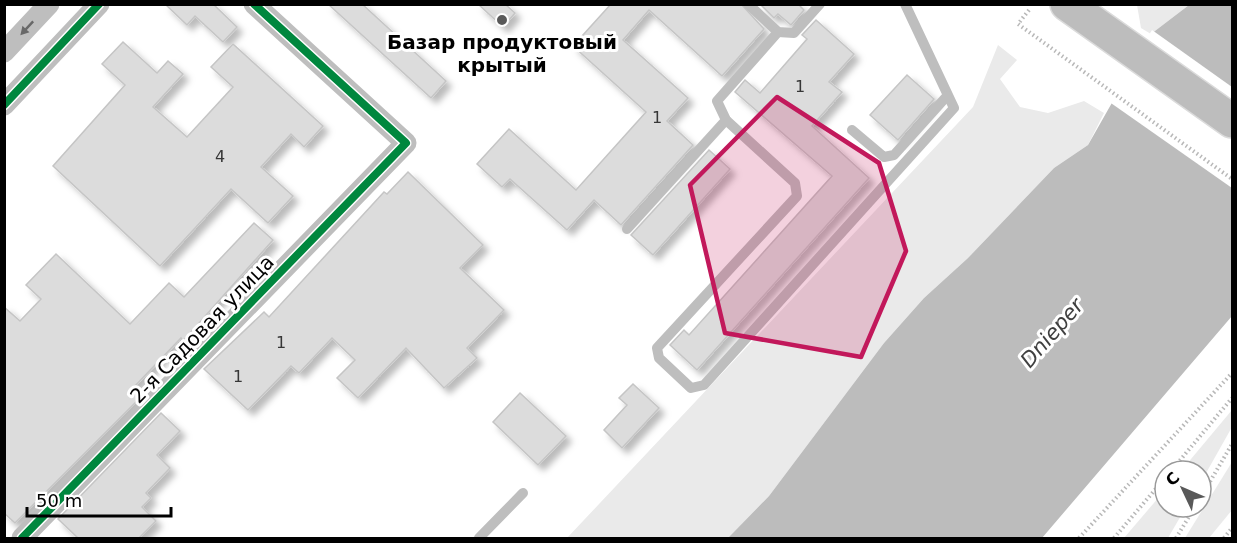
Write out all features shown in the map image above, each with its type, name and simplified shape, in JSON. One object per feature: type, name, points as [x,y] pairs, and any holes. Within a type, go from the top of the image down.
[{"type":"main road","points":[[1068,6],[1233,121]]},
{"type":"street","points":[[4,52],[49,4]]},
{"type":"street","points":[[4,105],[99,4]]},
{"type":"street","name":"2-я Садовая улица","points":[[22,538],[406,142],[254,4]]},
{"type":"lane","points":[[748,4],[778,32],[794,33],[820,4]]},
{"type":"lane","points":[[778,32],[717,100],[726,120],[795,183],[796,196],[657,348],[660,358],[691,388],[704,385],[954,108],[906,4]]},
{"type":"lane","points":[[852,130],[884,158],[894,155],[947,96]]},
{"type":"lane","points":[[627,229],[726,120]]},
{"type":"lane","points":[[479,538],[523,493]]},
{"type":"path","points":[[1029,10],[1018,24],[1233,178]]},
{"type":"path","points":[[1079,538],[1233,373]]},
{"type":"path","points":[[1181,459],[1233,398]]},
{"type":"path","points":[[1213,477],[1233,444]]},
{"type":"path","points":[[1114,538],[1153,492]]},
{"type":"path","points":[[1176,538],[1188,519]]},
{"type":"path","points":[[1224,538],[1233,528]]},
{"type":"highlighted area","points":[[777,97],[879,163],[906,251],[861,357],[725,333],[690,185]]},
{"type":"shaded area","points":[[1137,5],[1189,5],[1151,34],[1141,28]]},
{"type":"shaded area","points":[[998,45],[1017,60],[1000,79],[1020,107],[1048,113],[1084,101],[1104,113],[1088,145],[1054,168],[968,258],[924,298],[884,343],[769,496],[728,538],[567,538],[973,107]]},
{"type":"shaded area","points":[[1232,410],[1232,427],[1213,461],[1191,459]]},
{"type":"shaded area","points":[[1232,462],[1232,510],[1209,538],[1185,538],[1197,519],[1213,519],[1213,493]]},
{"type":"shaded area","points":[[1153,504],[1153,519],[1179,519],[1168,538],[1124,538]]},
{"type":"water","name":"Dnieper","points":[[1189,5],[1232,5],[1232,316],[1042,538],[728,538],[769,496],[884,343],[924,298],[968,258],[1054,168],[1088,145],[1151,34]]},
{"type":"pier","points":[[1152,30],[1232,87],[1232,188],[1108,101]]},
{"type":"building","points":[[165,4],[213,4],[237,27],[223,42],[195,16],[187,25]]},
{"type":"building","points":[[328,4],[362,4],[446,81],[431,98]]},
{"type":"building","name":"Базар продуктовый крытый","points":[[478,4],[505,4],[515,13],[503,27]]},
{"type":"building","points":[[611,4],[741,4],[764,29],[722,76],[649,10],[623,40],[688,98],[667,121],[693,145],[621,225],[594,200],[567,230],[510,179],[502,187],[477,164],[509,129],[576,190],[646,112],[573,46]]},
{"type":"building","points":[[760,4],[798,4],[804,10],[791,25],[778,14],[774,18]]},
{"type":"building","points":[[816,20],[854,54],[829,82],[842,92],[812,126],[869,178],[697,370],[670,345],[684,330],[689,335],[832,176],[735,92],[745,80],[760,93],[807,39],[802,35]]},
{"type":"building","points":[[123,42],[157,73],[168,61],[183,74],[153,107],[187,137],[233,87],[211,67],[233,44],[323,126],[304,147],[291,134],[261,167],[293,196],[268,223],[231,189],[160,266],[53,166],[125,85],[102,64]]},
{"type":"building","points":[[907,75],[934,99],[898,140],[870,115]]},
{"type":"building","points":[[709,150],[730,169],[653,255],[631,235]]},
{"type":"building","points":[[408,172],[483,245],[460,268],[504,310],[467,348],[477,358],[444,388],[406,348],[358,398],[337,378],[355,360],[332,338],[299,373],[291,366],[248,410],[204,369],[264,312],[269,317],[384,192],[387,194]]},
{"type":"building","points":[[254,223],[273,240],[183,341],[181,338],[133,388],[142,396],[15,523],[4,513],[4,307],[20,321],[41,299],[26,285],[56,254],[130,324],[169,283],[184,297]]},
{"type":"building","points":[[633,384],[659,408],[622,448],[604,430],[627,405],[619,398]]},
{"type":"building","points":[[520,393],[566,436],[538,465],[493,422]]},
{"type":"building","points":[[161,413],[180,431],[157,455],[170,468],[146,493],[151,498],[142,507],[156,521],[139,538],[78,538],[58,519]]},
{"type":"cycle path","points":[[4,105],[99,4]]},
{"type":"cycle path","points":[[22,538],[406,143],[254,4]]},
{"type":"place","name":"Базар продуктовый крытый","points":[[502,20]]}]
